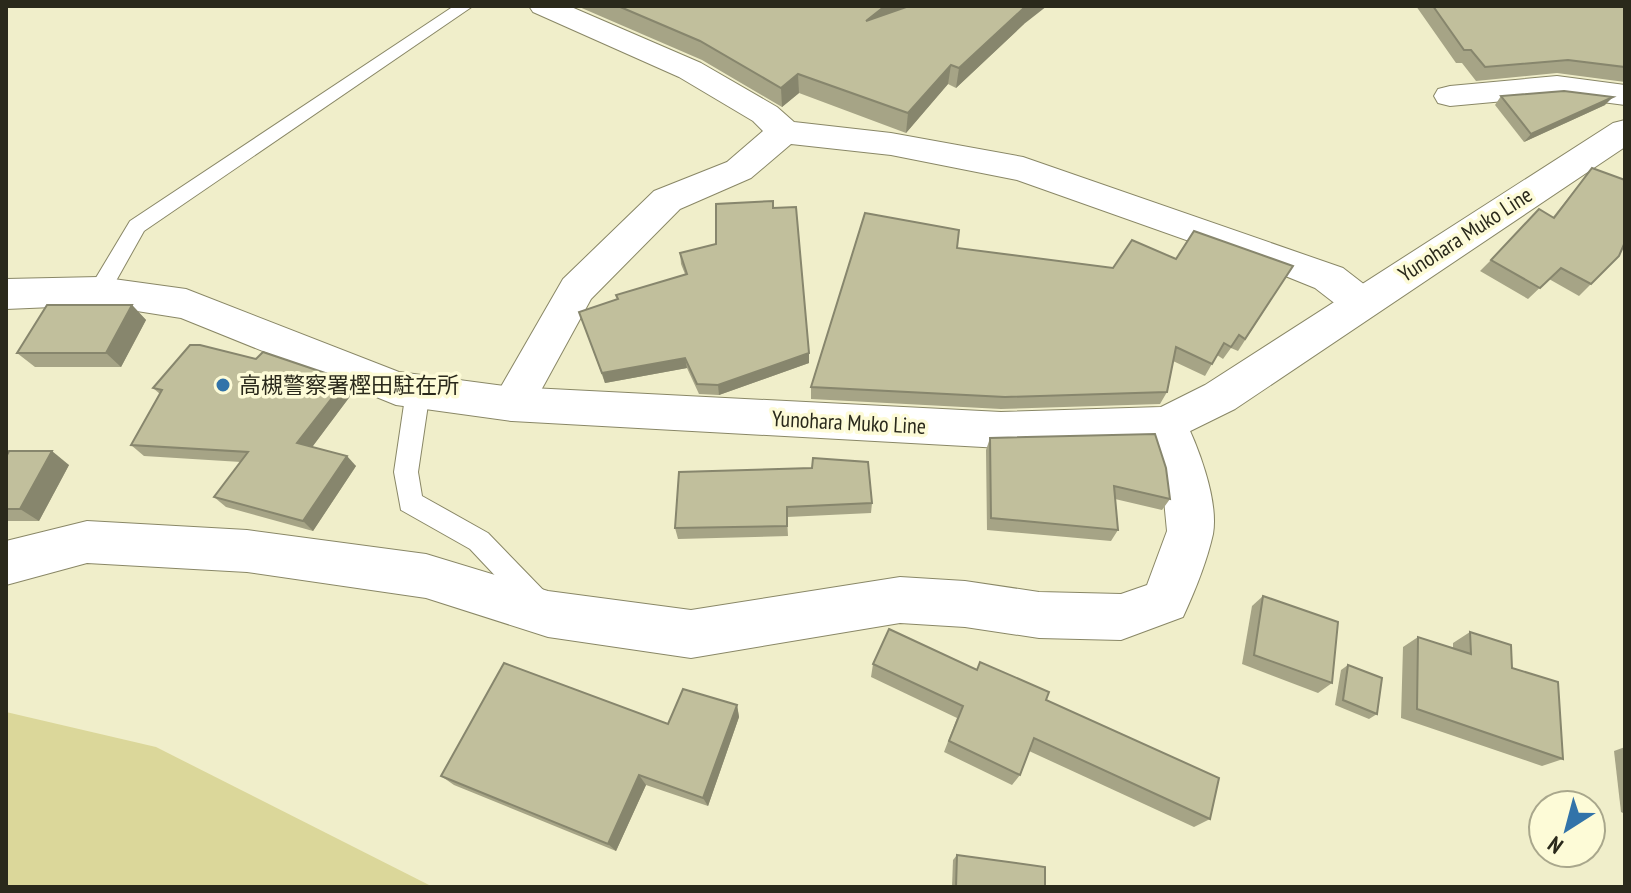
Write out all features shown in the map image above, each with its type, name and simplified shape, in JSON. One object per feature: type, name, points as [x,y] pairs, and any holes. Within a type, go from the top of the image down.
[{"type":"street","points":[[544,6],[690,70],[765,114],[784,132],[891,144],[1023,169],[1329,278],[1360,302]]},
{"type":"street","points":[[1450,96],[1557,86],[1625,95]]},
{"type":"street","name":"Yunohara Muko Line","points":[[6,294],[99,291],[186,304],[396,388],[512,404],[1001,430],[1166,425],[1220,397],[1360,302],[1625,131]]},
{"type":"street","points":[[512,404],[577,289],[588,278],[667,200],[739,170],[784,132]]},
{"type":"street","points":[[6,563],[87,542],[247,551],[426,576],[548,614],[691,634],[900,600],[965,604],[1039,615],[1121,617],[1166,601],[1190,531],[1185,479],[1166,425]]},
{"type":"lane","points":[[99,291],[137,226],[465,6]]},
{"type":"lane","points":[[418,391],[406,472],[410,502],[479,541],[548,614]]},
{"type":"shaded area","points":[[6,712],[156,747],[433,887],[6,887]]},
{"type":"building","points":[[618,6],[885,6],[866,21],[909,6],[1026,6],[959,68],[951,65],[908,113],[798,74],[781,88],[700,41]]},
{"type":"building","points":[[1433,6],[1625,6],[1625,67],[1568,60],[1485,67],[1471,50],[1464,50]]},
{"type":"building","points":[[1564,91],[1613,97],[1531,134],[1501,96]]},
{"type":"building","points":[[1592,168],[1625,180],[1625,242],[1619,256],[1591,284],[1561,268],[1540,288],[1491,260],[1539,209],[1554,218]]},
{"type":"building","points":[[773,201],[773,208],[796,207],[809,353],[718,385],[697,384],[685,358],[602,373],[579,312],[618,299],[616,295],[687,274],[680,253],[716,244],[716,204]]},
{"type":"building","points":[[865,213],[959,230],[957,248],[1113,268],[1132,240],[1176,259],[1194,231],[1293,266],[1245,339],[1239,335],[1231,347],[1224,343],[1212,364],[1176,347],[1167,392],[1005,397],[811,387]]},
{"type":"building","points":[[47,305],[132,305],[106,353],[17,353]]},
{"type":"building","points":[[190,345],[256,359],[263,352],[346,380],[297,443],[347,456],[303,521],[214,497],[248,452],[131,445],[162,390],[153,388]]},
{"type":"building","points":[[1155,434],[1166,468],[1170,499],[1114,486],[1118,530],[991,518],[990,438]]},
{"type":"building","points":[[9,451],[52,451],[20,509],[6,509],[6,457]]},
{"type":"building","points":[[813,458],[868,462],[872,503],[787,507],[787,526],[675,528],[679,472],[812,468]]},
{"type":"building","points":[[1263,596],[1338,622],[1332,683],[1254,655]]},
{"type":"building","points":[[889,629],[977,670],[980,662],[1049,692],[1046,700],[1219,778],[1210,819],[1034,738],[1020,775],[949,741],[963,706],[873,664]]},
{"type":"building","points":[[1470,632],[1511,645],[1512,668],[1558,682],[1563,759],[1417,709],[1418,637],[1471,654]]},
{"type":"building","points":[[504,663],[668,724],[683,689],[737,705],[703,798],[639,775],[608,844],[441,776]]},
{"type":"building","points":[[1348,665],[1382,678],[1377,714],[1343,700]]},
{"type":"building","points":[[957,855],[1045,867],[1045,887],[956,887]]},
{"type":"place","name":"高槻警察署樫田駐在所","points":[[223,385]]}]
